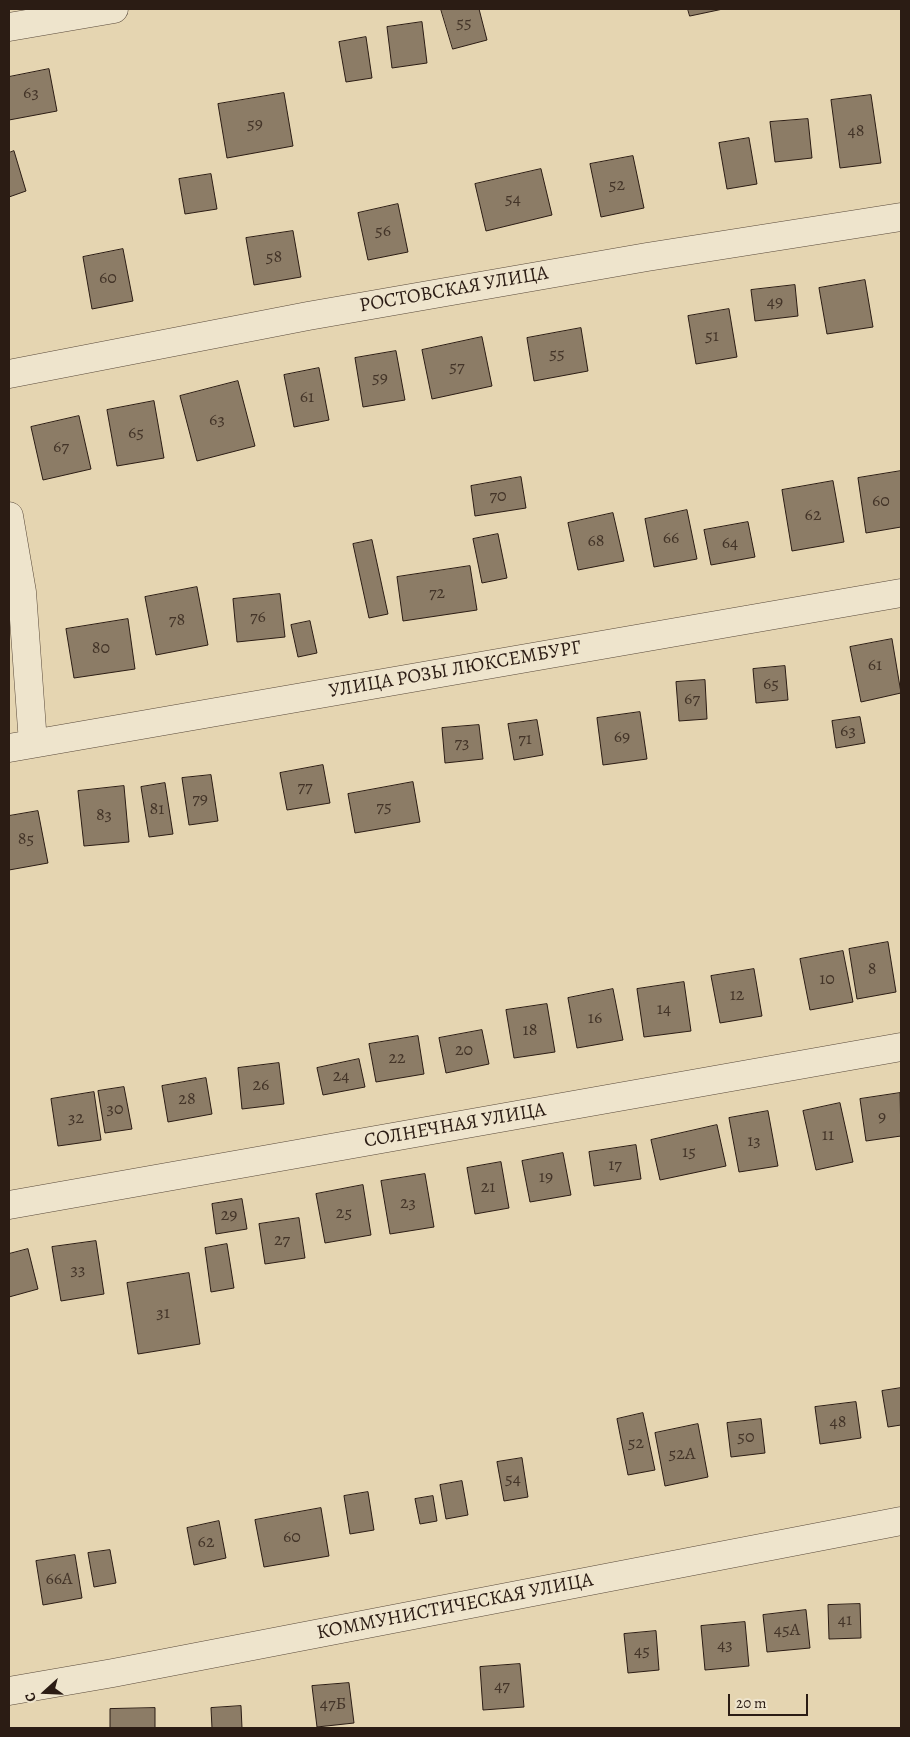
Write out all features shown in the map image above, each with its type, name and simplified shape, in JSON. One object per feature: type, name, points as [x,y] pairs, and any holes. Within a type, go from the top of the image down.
[{"type":"street","points":[[9,27],[114,9]]},
{"type":"street","name":"РОСТОВСКАЯ УЛИЦА","points":[[9,374],[308,316],[647,257],[901,217]]},
{"type":"street","points":[[9,516],[22,592],[21,746]]},
{"type":"street","name":"УЛИЦА РОЗЫ ЛЮКСЕМБУРГ","points":[[21,746],[901,592]]},
{"type":"street","name":"СОЛНЕЧНАЯ УЛИЦА","points":[[9,1205],[901,1047]]},
{"type":"street","name":"КОММУНИСТИЧЕСКАЯ УЛИЦА","points":[[9,1691],[113,1673],[901,1521]]},
{"type":"building","points":[[441,9],[479,9],[487,40],[453,49]]},
{"type":"building","points":[[688,9],[723,9],[690,16]]},
{"type":"building","points":[[422,22],[427,63],[392,68],[387,27]]},
{"type":"building","points":[[366,37],[372,78],[346,82],[339,42]]},
{"type":"building","points":[[49,69],[57,111],[9,120],[9,77]]},
{"type":"building","points":[[284,93],[293,146],[227,158],[218,104]]},
{"type":"building","points":[[871,95],[881,163],[840,168],[831,100]]},
{"type":"building","points":[[808,119],[812,158],[775,162],[770,122]]},
{"type":"building","points":[[749,138],[757,184],[727,189],[719,143]]},
{"type":"building","points":[[14,151],[26,191],[9,197],[9,153]]},
{"type":"building","points":[[633,156],[644,208],[601,217],[590,164]]},
{"type":"building","points":[[541,169],[552,215],[486,231],[475,184]]},
{"type":"building","points":[[211,174],[217,209],[185,214],[179,179]]},
{"type":"building","points":[[398,204],[408,252],[368,260],[358,213]]},
{"type":"building","points":[[293,231],[301,277],[254,285],[246,238]]},
{"type":"building","points":[[123,249],[133,301],[92,309],[83,257]]},
{"type":"building","points":[[865,280],[873,327],[827,334],[819,288]]},
{"type":"building","points":[[795,285],[798,316],[755,321],[751,290]]},
{"type":"building","points":[[729,309],[737,357],[696,364],[688,316]]},
{"type":"building","points":[[581,328],[588,371],[534,381],[527,338]]},
{"type":"building","points":[[482,337],[492,386],[432,399],[422,350]]},
{"type":"building","points":[[396,351],[405,400],[363,407],[355,358]]},
{"type":"building","points":[[319,368],[329,420],[294,427],[284,375]]},
{"type":"building","points":[[238,381],[255,446],[197,461],[180,396]]},
{"type":"building","points":[[154,401],[164,458],[117,466],[107,410]]},
{"type":"building","points":[[79,416],[91,469],[43,480],[31,427]]},
{"type":"building","points":[[901,471],[901,527],[866,533],[858,478]]},
{"type":"building","points":[[521,477],[526,508],[475,516],[471,486]]},
{"type":"building","points":[[833,481],[844,542],[792,551],[782,490]]},
{"type":"building","points":[[687,510],[697,559],[654,567],[645,519]]},
{"type":"building","points":[[613,513],[624,561],[578,570],[568,523]]},
{"type":"building","points":[[748,522],[755,557],[711,565],[704,530]]},
{"type":"building","points":[[498,534],[507,578],[482,583],[473,539]]},
{"type":"building","points":[[372,540],[388,614],[369,618],[353,544]]},
{"type":"building","points":[[470,566],[477,610],[403,621],[397,577]]},
{"type":"building","points":[[197,587],[208,645],[156,655],[145,597]]},
{"type":"building","points":[[280,594],[285,637],[237,642],[233,599]]},
{"type":"building","points":[[128,619],[135,669],[74,678],[66,629]]},
{"type":"building","points":[[310,621],[317,653],[298,657],[291,625]]},
{"type":"building","points":[[892,639],[901,693],[861,702],[850,647]]},
{"type":"building","points":[[785,666],[788,700],[756,703],[753,669]]},
{"type":"building","points":[[705,680],[707,719],[679,721],[676,682]]},
{"type":"building","points":[[640,712],[647,759],[603,765],[597,718]]},
{"type":"building","points":[[860,717],[865,743],[836,748],[832,721]]},
{"type":"building","points":[[537,720],[543,755],[514,760],[508,724]]},
{"type":"building","points":[[479,725],[483,759],[445,763],[442,728]]},
{"type":"building","points":[[323,765],[330,803],[287,810],[280,773]]},
{"type":"building","points":[[211,775],[218,821],[189,825],[182,778]]},
{"type":"building","points":[[413,782],[420,822],[355,833],[348,794]]},
{"type":"building","points":[[165,783],[173,834],[149,837],[141,787]]},
{"type":"building","points":[[124,786],[129,842],[84,846],[78,791]]},
{"type":"building","points":[[38,811],[48,863],[9,870],[9,816]]},
{"type":"building","points":[[888,942],[896,992],[857,999],[849,949]]},
{"type":"building","points":[[843,951],[853,1002],[810,1010],[800,959]]},
{"type":"building","points":[[754,969],[762,1016],[720,1023],[711,976]]},
{"type":"building","points":[[684,982],[691,1031],[644,1037],[637,989]]},
{"type":"building","points":[[613,989],[623,1040],[577,1048],[568,998]]},
{"type":"building","points":[[547,1004],[555,1052],[514,1058],[506,1010]]},
{"type":"building","points":[[482,1030],[489,1064],[446,1073],[439,1038]]},
{"type":"building","points":[[418,1036],[424,1074],[376,1082],[369,1044]]},
{"type":"building","points":[[359,1059],[365,1087],[323,1095],[317,1068]]},
{"type":"building","points":[[279,1063],[284,1104],[242,1109],[238,1068]]},
{"type":"building","points":[[206,1078],[212,1114],[168,1122],[162,1086]]},
{"type":"building","points":[[124,1087],[132,1129],[105,1133],[98,1091]]},
{"type":"building","points":[[94,1092],[101,1140],[58,1146],[51,1099]]},
{"type":"building","points":[[900,1093],[901,1136],[866,1141],[860,1099]]},
{"type":"building","points":[[840,1103],[853,1162],[816,1170],[803,1111]]},
{"type":"building","points":[[768,1111],[778,1166],[739,1172],[729,1118]]},
{"type":"building","points":[[717,1125],[726,1166],[660,1180],[651,1140]]},
{"type":"building","points":[[636,1145],[641,1179],[594,1186],[589,1152]]},
{"type":"building","points":[[563,1153],[571,1195],[530,1202],[522,1161]]},
{"type":"building","points":[[501,1162],[509,1208],[475,1214],[467,1168]]},
{"type":"building","points":[[425,1174],[434,1227],[390,1234],[381,1181]]},
{"type":"building","points":[[363,1185],[371,1235],[325,1243],[316,1194]]},
{"type":"building","points":[[242,1199],[247,1229],[216,1234],[212,1204]]},
{"type":"building","points":[[299,1218],[305,1258],[265,1264],[259,1224]]},
{"type":"building","points":[[96,1241],[104,1294],[61,1301],[52,1247]]},
{"type":"building","points":[[227,1244],[234,1288],[211,1292],[205,1248]]},
{"type":"building","points":[[28,1249],[38,1289],[9,1297],[9,1254]]},
{"type":"building","points":[[189,1273],[200,1344],[138,1354],[127,1283]]},
{"type":"building","points":[[901,1388],[901,1425],[888,1427],[882,1391]]},
{"type":"building","points":[[856,1402],[861,1438],[820,1444],[815,1407]]},
{"type":"building","points":[[643,1413],[655,1470],[628,1475],[617,1419]]},
{"type":"building","points":[[761,1419],[765,1453],[731,1457],[727,1423]]},
{"type":"building","points":[[698,1424],[708,1477],[665,1486],[655,1433]]},
{"type":"building","points":[[522,1458],[528,1497],[504,1501],[497,1462]]},
{"type":"building","points":[[462,1481],[468,1515],[446,1519],[440,1485]]},
{"type":"building","points":[[368,1492],[374,1530],[350,1534],[344,1496]]},
{"type":"building","points":[[433,1496],[437,1521],[420,1524],[415,1499]]},
{"type":"building","points":[[321,1508],[329,1556],[264,1567],[255,1520]]},
{"type":"building","points":[[219,1521],[226,1558],[194,1565],[187,1528]]},
{"type":"building","points":[[110,1550],[116,1583],[94,1587],[88,1553]]},
{"type":"building","points":[[75,1555],[82,1598],[43,1605],[36,1561]]},
{"type":"building","points":[[860,1604],[861,1638],[829,1639],[828,1605]]},
{"type":"building","points":[[806,1610],[810,1648],[767,1652],[763,1615]]},
{"type":"building","points":[[745,1622],[749,1666],[705,1670],[701,1626]]},
{"type":"building","points":[[656,1631],[659,1670],[628,1673],[624,1634]]},
{"type":"building","points":[[520,1664],[524,1707],[483,1710],[480,1667]]},
{"type":"building","points":[[349,1683],[354,1723],[317,1727],[312,1686]]},
{"type":"building","points":[[241,1706],[242,1728],[212,1728],[211,1708]]},
{"type":"building","points":[[155,1708],[155,1728],[110,1728],[110,1709]]}]
